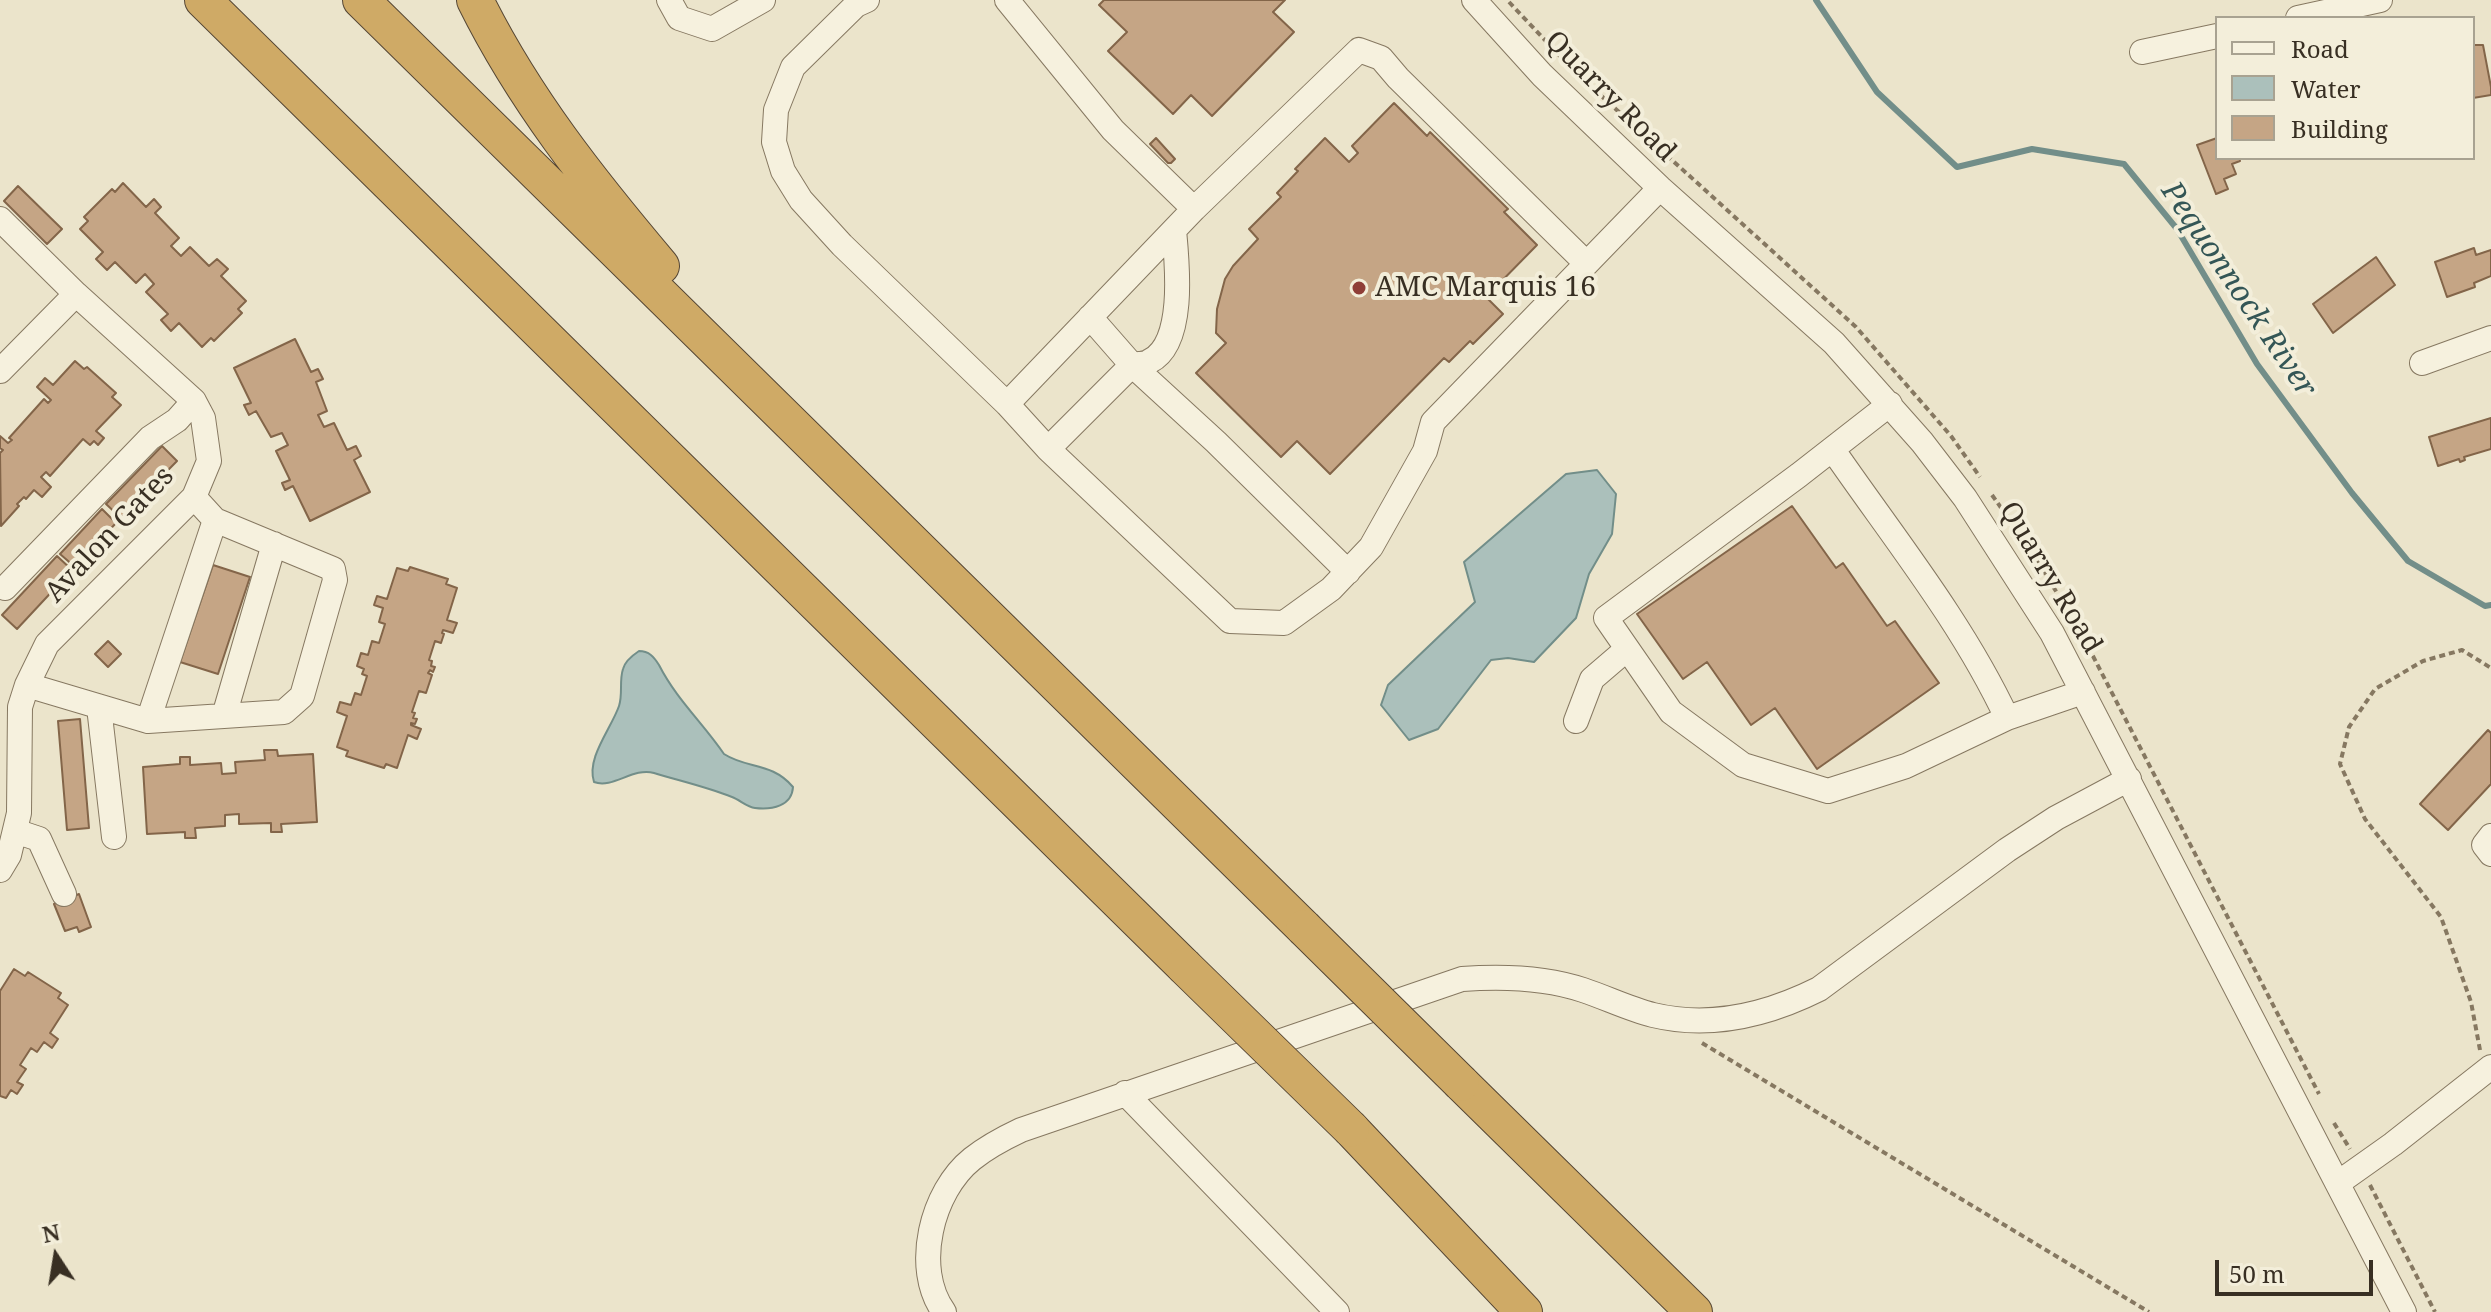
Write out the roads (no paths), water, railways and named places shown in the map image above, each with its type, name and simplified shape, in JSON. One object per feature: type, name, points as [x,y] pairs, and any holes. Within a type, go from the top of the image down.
[{"type":"highway","points":[[184,0],[337,132]]},
{"type":"highway","points":[[203,0],[1351,1129],[1524,1312]]},
{"type":"highway","points":[[361,0],[1694,1312]]},
{"type":"highway","points":[[475,0],[521,83],[582,172],[817,450]]},
{"type":"street","points":[[669,0],[679,18],[712,29],[763,0]]},
{"type":"street","points":[[1007,0],[1113,130],[1194,209]]},
{"type":"street","name":"Quarry Road","points":[[1474,0],[1542,75],[1660,188],[1834,343],[1922,442],[1984,526],[2045,622],[2083,692],[2404,1312]]},
{"type":"street","points":[[2307,16],[2380,0]]},
{"type":"street","points":[[859,2],[793,67],[776,110],[774,142],[783,171],[801,200],[842,245],[1007,404],[1048,449],[1230,621],[1284,623],[1331,589],[1348,572],[1371,547],[1399,501],[1425,451],[1433,422],[1660,188]]},
{"type":"street","points":[[2142,52],[2215,36]]},
{"type":"street","points":[[1007,404],[1194,209],[1359,50],[1381,58],[1585,262]]},
{"type":"street","points":[[0,219],[76,294],[194,401],[177,420],[150,438],[5,588]]},
{"type":"street","points":[[1048,449],[1132,365],[1151,361],[1164,348],[1177,309],[1179,273],[1174,230]]},
{"type":"street","points":[[0,371],[76,294]]},
{"type":"street","points":[[1090,317],[1132,365],[1216,442],[1348,572]]},
{"type":"street","points":[[2422,363],[2491,338]]},
{"type":"street","name":"Avalon Gates","points":[[0,870],[9,855],[19,813],[20,707],[27,685],[47,644],[194,497],[209,461],[203,418],[194,401]]},
{"type":"street","points":[[1890,404],[1833,450],[1606,618],[1671,712],[1743,765],[1828,791],[1906,766],[2007,718],[2083,692]]},
{"type":"street","points":[[1833,450],[1973,654],[2007,718]]},
{"type":"street","points":[[27,685],[148,721],[284,712],[302,696],[335,580],[333,569],[215,520],[194,497]]},
{"type":"street","points":[[148,721],[215,520]]},
{"type":"street","points":[[224,716],[274,544]]},
{"type":"street","points":[[1576,721],[1592,679],[1627,649]]},
{"type":"street","points":[[99,707],[114,837]]},
{"type":"street","points":[[944,1312],[933,1289],[928,1257],[944,1194],[971,1160],[996,1142],[1021,1130],[1462,979],[1516,977],[1549,982],[1582,989],[1655,1015],[1686,1019],[1749,1016],[1784,1006],[1819,989],[2043,826],[2129,779]]},
{"type":"street","points":[[15,831],[39,839],[64,894]]},
{"type":"street","points":[[2491,836],[2484,845],[2491,854]]},
{"type":"street","points":[[2338,1183],[2488,1070]]},
{"type":"street","points":[[1125,1093],[1337,1312]]},
{"type":"water","points":[[1597,470],[1616,494],[1612,534],[1589,574],[1576,618],[1534,662],[1508,658],[1491,660],[1438,729],[1409,740],[1381,705],[1388,685],[1475,602],[1464,562],[1566,474]]},
{"type":"water","points":[[639,651],[655,659],[724,754],[777,773],[793,787],[785,803],[755,808],[713,790],[646,772],[608,783],[594,782],[593,763],[619,706],[623,669]]},
{"type":"waterway","name":"Pequonnock River","points":[[1816,0],[1877,92],[1957,167],[2032,149],[2124,164],[2177,229],[2257,364],[2352,493],[2408,561],[2485,606],[2491,605]]},
{"type":"place","name":"AMC Marquis 16","points":[[1359,288]]}]
